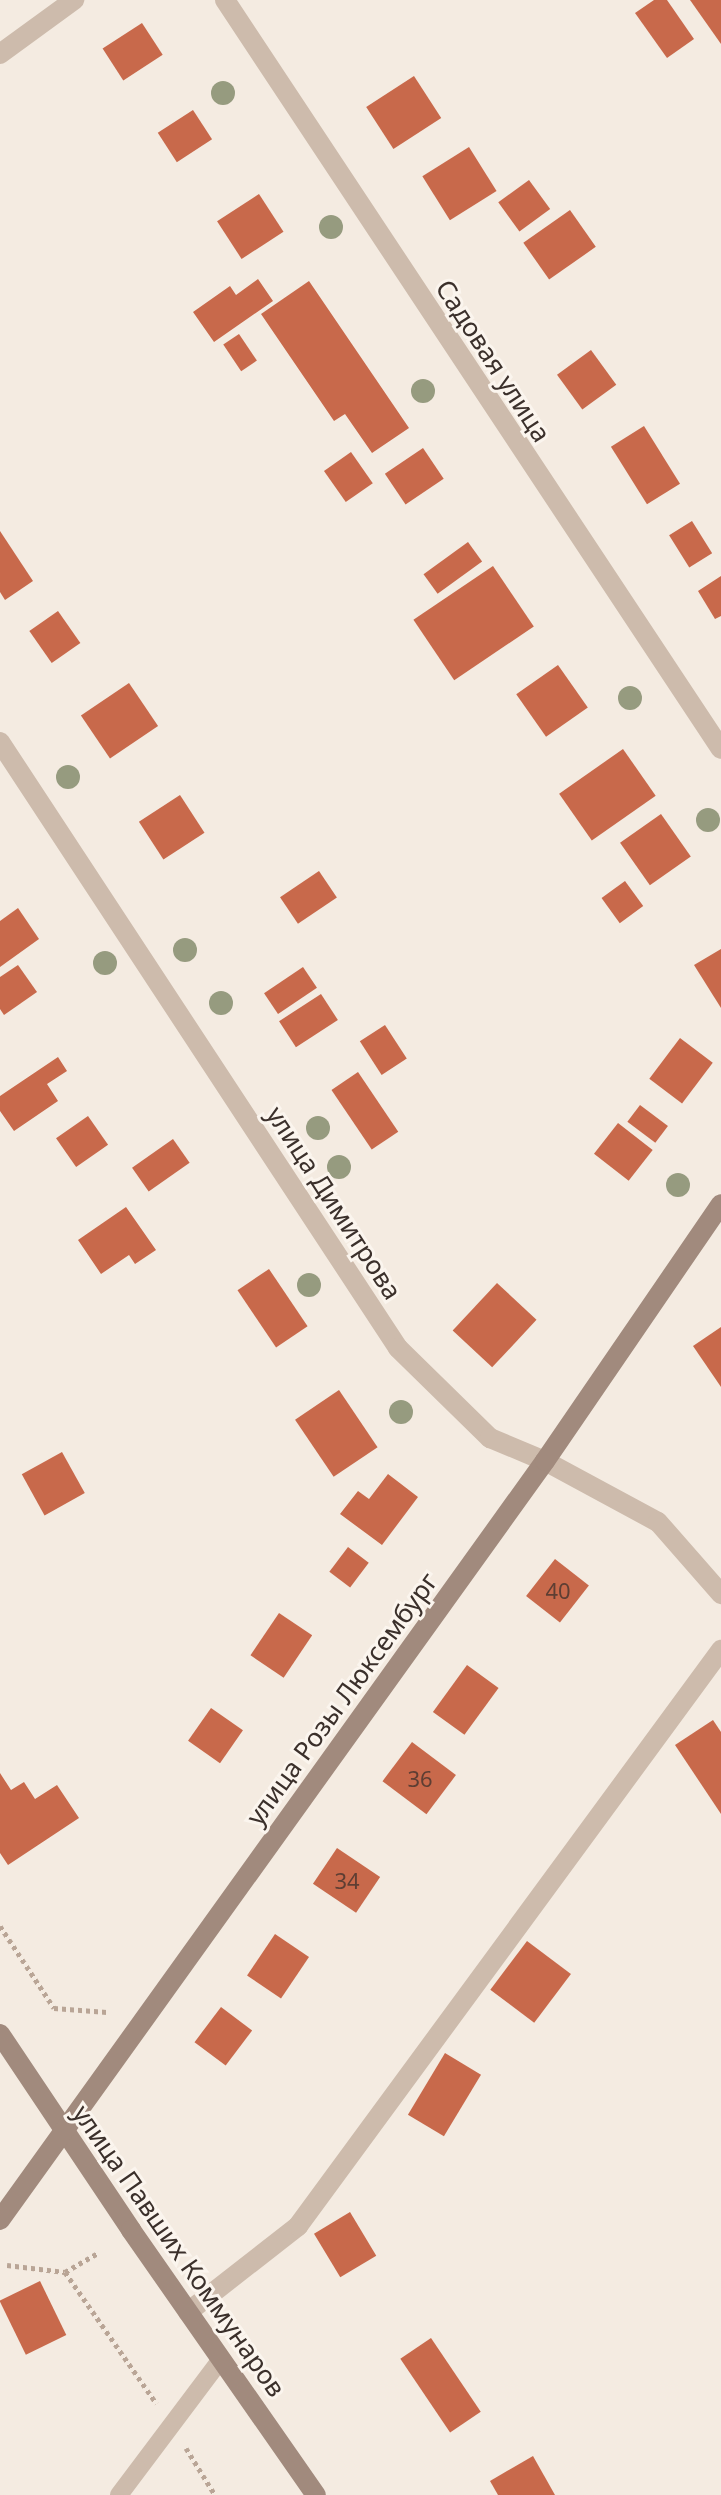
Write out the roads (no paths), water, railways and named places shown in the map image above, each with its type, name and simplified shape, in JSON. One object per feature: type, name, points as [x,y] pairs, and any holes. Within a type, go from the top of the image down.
[{"type":"street","points":[[0,54],[74,0]]},
{"type":"street","name":"Садовая улица","points":[[225,0],[721,749]]},
{"type":"street","name":"улица Димитрова","points":[[0,742],[398,1348],[490,1438],[545,1461],[658,1522],[721,1594]]},
{"type":"street","name":"улица Розы Люксембург","points":[[0,2220],[545,1461],[721,1204]]},
{"type":"street","points":[[188,2312],[298,2226],[721,1650]]},
{"type":"street","name":"улица Павших Коммунаров","points":[[0,2034],[316,2495]]},
{"type":"lane","points":[[119,2495],[221,2359]]}]
